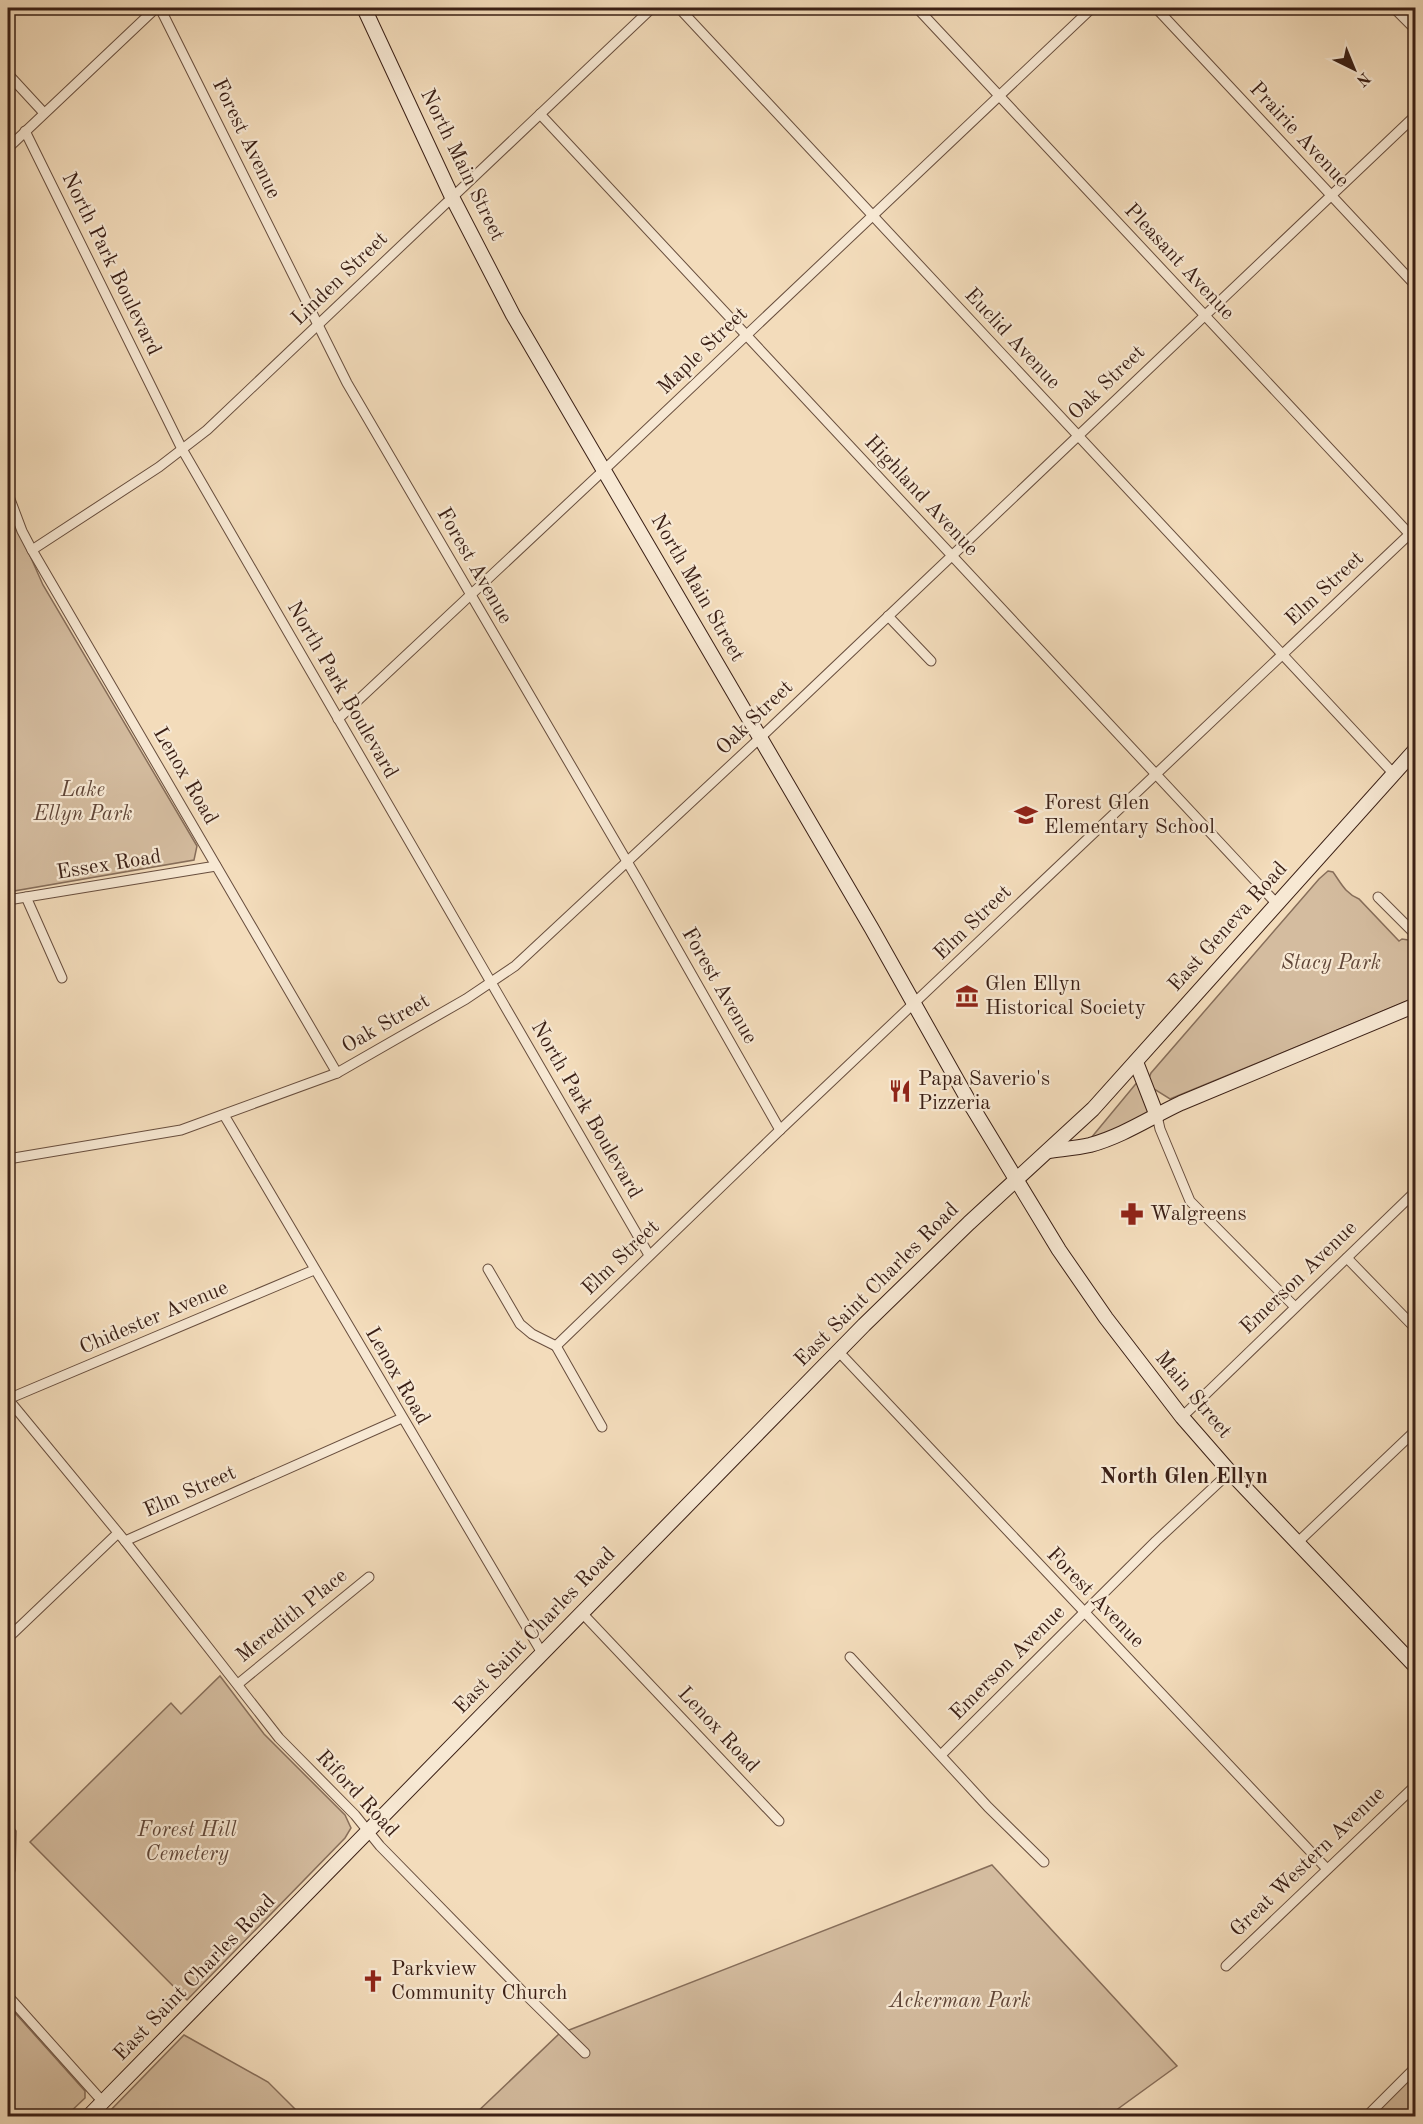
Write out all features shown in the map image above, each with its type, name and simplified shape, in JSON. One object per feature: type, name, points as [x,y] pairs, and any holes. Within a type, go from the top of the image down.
[{"type":"street","points":[[8,148],[158,8]]},
{"type":"street","name":"Forest Avenue","points":[[158,8],[347,383],[627,862],[780,1130]]},
{"type":"street","name":"North Main Street","points":[[363,8],[452,197],[514,317],[1016,1179]]},
{"type":"street","name":"Linden Street","points":[[32,550],[159,467],[207,430],[652,8]]},
{"type":"street","name":"Euclid Avenue","points":[[679,8],[1393,773]]},
{"type":"street","name":"Pleasant Avenue","points":[[917,8],[1204,316],[1413,534]]},
{"type":"street","name":"Maple Street","points":[[338,719],[1092,8]]},
{"type":"street","name":"Prairie Avenue","points":[[1156,8],[1416,286]]},
{"type":"street","points":[[1394,8],[1416,30]]},
{"type":"street","points":[[8,75],[44,113]]},
{"type":"street","name":"Highland Avenue","points":[[540,114],[1276,903]]},
{"type":"street","name":"Oak Street","points":[[8,1159],[180,1130],[337,1073],[466,999],[515,966],[760,738],[1416,115]]},
{"type":"street","name":"North Park Boulevard","points":[[25,131],[182,449],[650,1255]]},
{"type":"street","name":"Lenox Road","points":[[8,494],[32,550],[337,1073]]},
{"type":"street","name":"Elm Street","points":[[556,1346],[1156,773],[1413,534]]},
{"type":"street","points":[[888,616],[931,661]]},
{"type":"street","name":"East Geneva Road","points":[[1016,1179],[1094,1109],[1416,748]]},
{"type":"street","name":"Essex Road","points":[[8,900],[216,866]]},
{"type":"street","points":[[26,897],[62,978]]},
{"type":"street","points":[[1378,897],[1416,934]]},
{"type":"street","points":[[1048,1151],[1090,1145],[1181,1103],[1416,1005]]},
{"type":"street","points":[[1136,1062],[1160,1129],[1190,1201],[1295,1307]]},
{"type":"street","name":"Lenox Road","points":[[224,1115],[542,1653]]},
{"type":"street","name":"East Saint Charles Road","points":[[89,2116],[838,1351],[1016,1179]]},
{"type":"street","name":"Main Street","points":[[1016,1179],[1090,1296],[1182,1417],[1230,1472],[1416,1667]]},
{"type":"street","name":"Emerson Avenue","points":[[1182,1417],[1416,1191]]},
{"type":"street","points":[[1347,1258],[1416,1329]]},
{"type":"street","points":[[488,1269],[520,1324],[532,1334],[556,1346],[602,1427]]},
{"type":"street","name":"Chidester Avenue","points":[[8,1399],[314,1270]]},
{"type":"street","name":"Forest Avenue","points":[[838,1351],[1327,1869]]},
{"type":"street","name":"Riford Road","points":[[8,1399],[122,1537],[279,1738],[526,1995],[585,2053]]},
{"type":"street","name":"Elm Street","points":[[8,1638],[122,1537],[402,1418]]},
{"type":"street","points":[[1297,1543],[1416,1430]]},
{"type":"street","name":"Emerson Avenue","points":[[941,1755],[1083,1612],[1230,1472]]},
{"type":"street","name":"Meredith Place","points":[[238,1684],[369,1577]]},
{"type":"street","name":"Lenox Road","points":[[582,1613],[779,1821]]},
{"type":"street","points":[[850,1657],[988,1807],[1044,1862]]},
{"type":"street","name":"Great Western Avenue","points":[[1226,1966],[1416,1785]]},
{"type":"street","points":[[8,1996],[103,2102]]},
{"type":"street","points":[[1367,2116],[1416,2067]]},
{"type":"green space","name":"Lake Ellyn Park","points":[[8,506],[43,585],[197,846],[194,860],[8,892]]},
{"type":"green space","name":"Stacy Park","points":[[1328,871],[1333,872],[1347,891],[1359,899],[1399,941],[1402,939],[1415,941],[1415,998],[1170,1099],[1154,1089],[1149,1078],[1151,1073]]},
{"type":"green space","points":[[1139,1080],[1150,1114],[1092,1139],[1091,1138]]},
{"type":"green space","name":"Forest Hill Cemetery","points":[[220,1676],[264,1734],[345,1815],[351,1828],[345,1838],[187,2000],[30,1842],[171,1703],[181,1714]]},
{"type":"green space","points":[[8,1820],[16,1831],[15,1870],[8,1898]]},
{"type":"green space","name":"Ackerman Park","points":[[992,1865],[1177,2066],[1108,2116],[473,2116],[559,2034]]},
{"type":"green space","points":[[8,2005],[85,2091],[85,2098],[66,2116],[8,2116]]},
{"type":"green space","points":[[184,2035],[268,2082],[302,2116],[105,2116]]},
{"type":"green space","points":[[1415,2072],[1415,2116],[1372,2116]]},
{"type":"place","name":"Forest Glen Elementary School","points":[[1026,815]]},
{"type":"place","name":"Glen Ellyn Historical Society","points":[[967,996]]},
{"type":"place","name":"Papa Saverio's Pizzeria","points":[[900,1091]]},
{"type":"place","name":"Walgreens","points":[[1132,1214]]},
{"type":"place","name":"Parkview Community Church","points":[[373,1981]]},
{"type":"district","name":"North Glen Ellyn","points":[[1184,1477]]}]
